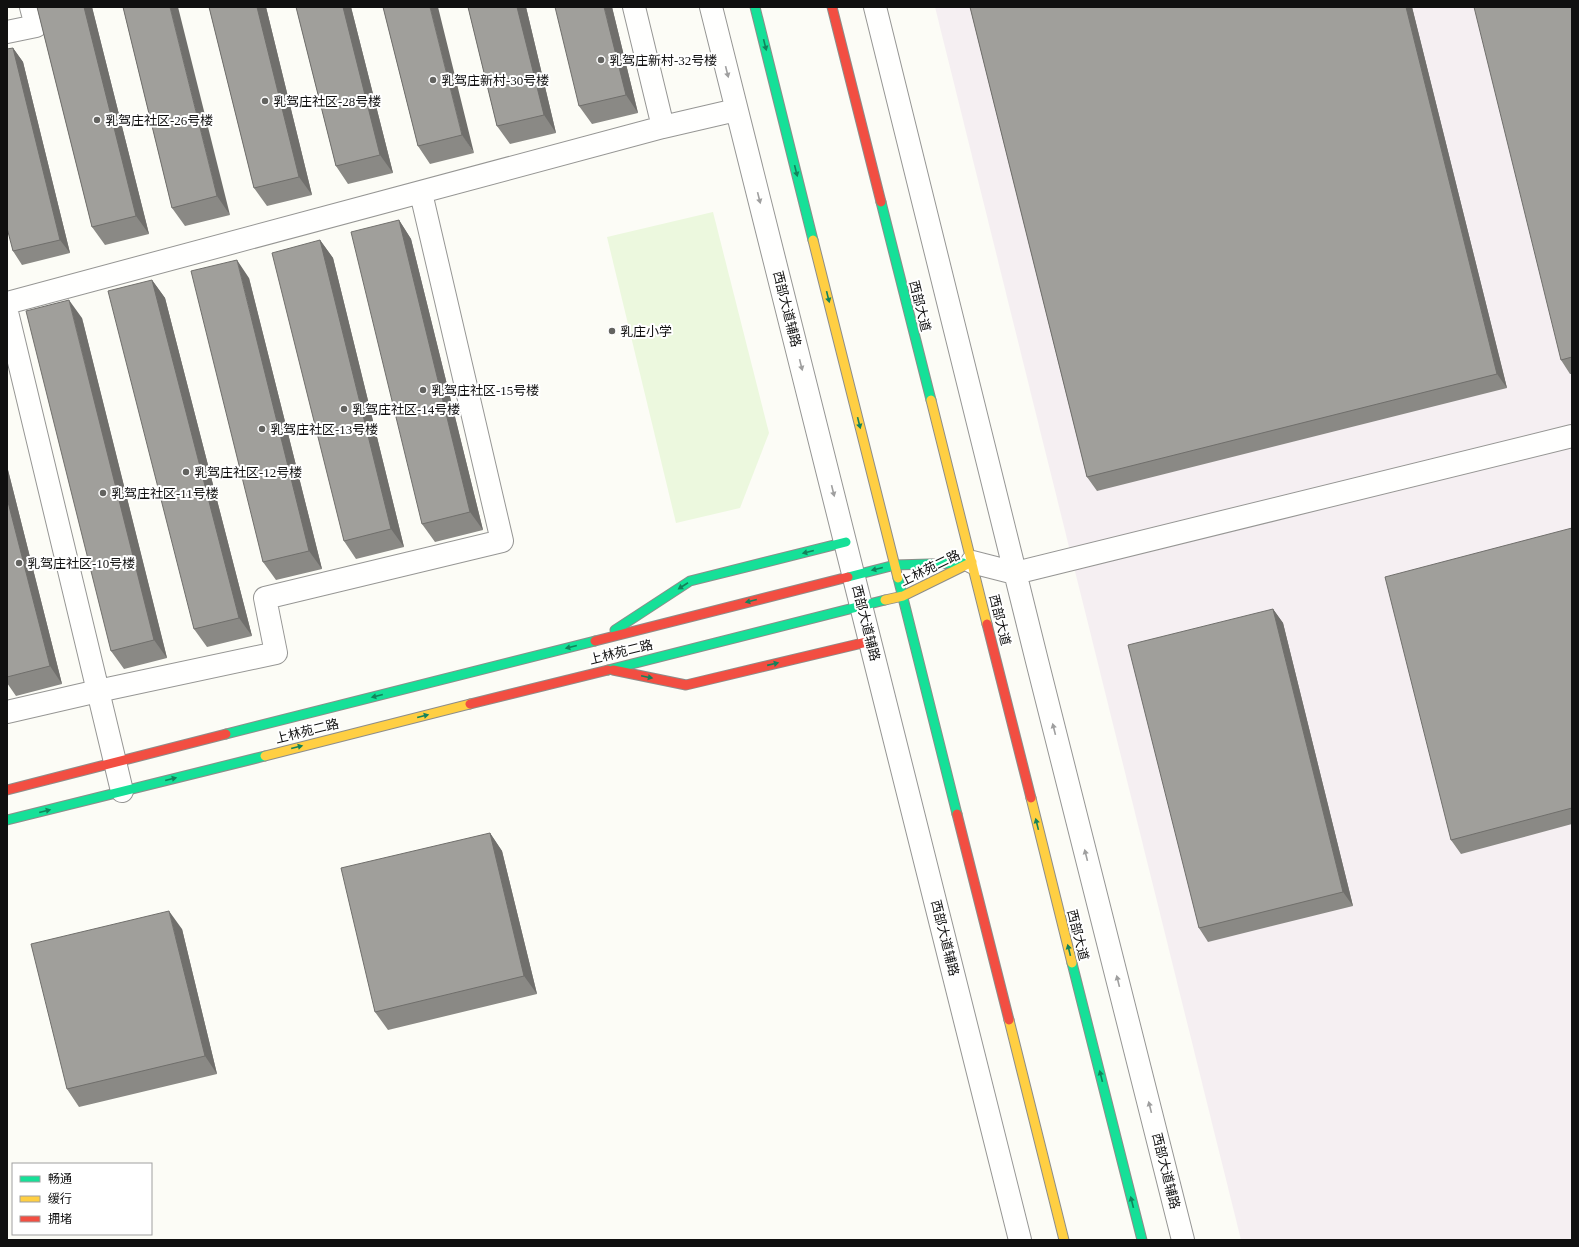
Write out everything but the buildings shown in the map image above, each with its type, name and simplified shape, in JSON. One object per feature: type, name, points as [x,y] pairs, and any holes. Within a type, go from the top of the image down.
[{"type":"street","points":[[7,32],[36,26],[31,7]]},
{"type":"street","points":[[634,7],[663,127]]},
{"type":"street","name":"西部大道辅路","points":[[711,7],[1020,1240]]},
{"type":"street","points":[[755,7],[1064,1240]]},
{"type":"street","name":"西部大道","points":[[832,7],[1142,1240]]},
{"type":"street","name":"西部大道辅路","points":[[875,7],[1015,573],[1183,1240]]},
{"type":"street","points":[[7,303],[663,127],[736,110]]},
{"type":"street","points":[[7,712],[276,652],[265,598],[502,541],[421,193]]},
{"type":"street","points":[[7,312],[122,791]]},
{"type":"street","points":[[972,562],[1015,573],[1572,436]]},
{"type":"street","points":[[599,640],[690,581],[846,542]]},
{"type":"street","name":"上林苑二路","points":[[7,790],[895,565],[972,562]]},
{"type":"street","name":"上林苑二路","points":[[7,820],[862,605],[903,596],[972,562]]},
{"type":"street","points":[[608,669],[686,685],[871,641]]},
{"type":"shaded area","points":[[935,7],[1572,7],[1572,1240],[1241,1240]]},
{"type":"green space","points":[[713,212],[769,433],[740,508],[676,523],[607,237]]},
{"type":"traffic: fast","points":[[755,7],[813,240]]},
{"type":"traffic: fast","points":[[881,202],[931,400]]},
{"type":"traffic: fast","points":[[615,630],[690,581],[846,542]]},
{"type":"traffic: fast","points":[[848,577],[895,565],[963,563]]},
{"type":"traffic: fast","points":[[898,578],[957,814]]},
{"type":"traffic: fast","points":[[608,670],[885,600]]},
{"type":"traffic: fast","points":[[226,734],[595,641]]},
{"type":"traffic: fast","points":[[7,820],[265,756]]},
{"type":"traffic: fast","points":[[1072,963],[1142,1240]]},
{"type":"traffic: slow","points":[[813,240],[898,578]]},
{"type":"traffic: slow","points":[[931,400],[987,624]]},
{"type":"traffic: slow","points":[[885,600],[903,596],[972,562]]},
{"type":"traffic: slow","points":[[265,756],[470,704]]},
{"type":"traffic: slow","points":[[1031,798],[1072,963]]},
{"type":"traffic: slow","points":[[1009,1020],[1064,1240]]},
{"type":"traffic: jam","points":[[832,7],[881,202]]},
{"type":"traffic: jam","points":[[595,641],[848,577]]},
{"type":"traffic: jam","points":[[987,624],[1031,798]]},
{"type":"traffic: jam","points":[[613,670],[686,685],[871,641]]},
{"type":"traffic: jam","points":[[470,704],[608,670]]},
{"type":"traffic: jam","points":[[7,790],[226,734]]},
{"type":"traffic: jam","points":[[957,814],[1009,1020]]},
{"type":"place","name":"乳驾庄新村-32号楼","points":[[601,60]]},
{"type":"place","name":"乳驾庄新村-30号楼","points":[[433,80]]},
{"type":"place","name":"乳驾庄社区-28号楼","points":[[265,101]]},
{"type":"place","name":"乳驾庄社区-26号楼","points":[[97,120]]},
{"type":"place","name":"乳庄小学","points":[[612,331]]},
{"type":"place","name":"乳驾庄社区-15号楼","points":[[423,390]]},
{"type":"place","name":"乳驾庄社区-14号楼","points":[[344,409]]},
{"type":"place","name":"乳驾庄社区-13号楼","points":[[262,429]]},
{"type":"place","name":"乳驾庄社区-12号楼","points":[[186,472]]},
{"type":"place","name":"乳驾庄社区-11号楼","points":[[103,493]]},
{"type":"place","name":"乳驾庄社区-10号楼","points":[[19,563]]}]
